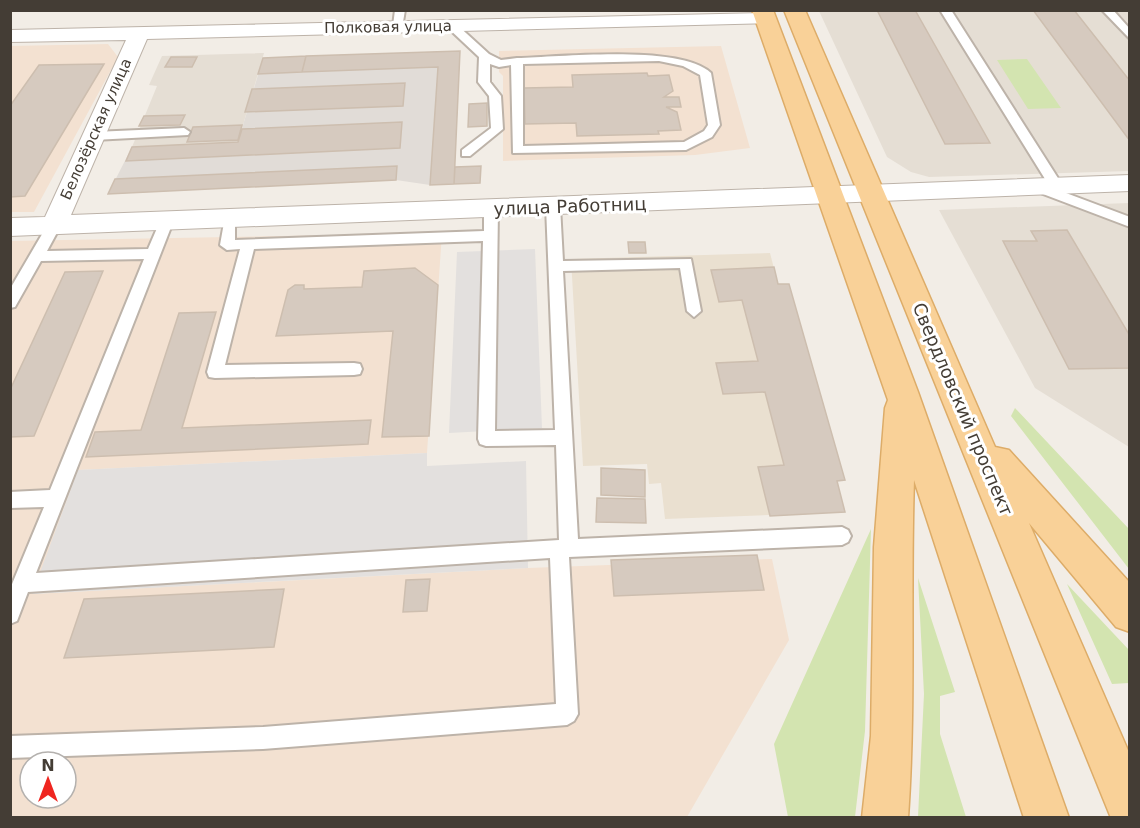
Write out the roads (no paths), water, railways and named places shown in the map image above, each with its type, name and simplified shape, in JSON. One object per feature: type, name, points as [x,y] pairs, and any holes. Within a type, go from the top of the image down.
[{"type":"main road","name":"Свердловский проспект","points":[[794,10],[873,192],[1130,808]]},
{"type":"main road","points":[[763,14],[902,392],[1047,818]]},
{"type":"main road","points":[[885,818],[892,736],[892,547],[902,392]]},
{"type":"main road","points":[[974,433],[1030,501],[1130,613]]},
{"type":"street","name":"Полковая улица","points":[[10,36],[399,19],[451,25],[763,14]]},
{"type":"street","name":"Белозёрская улица","points":[[52,227],[140,32]]},
{"type":"street","name":"улица Работниц","points":[[10,227],[1130,183]]},
{"type":"lane","points":[[945,10],[1046,186],[1130,222]]},
{"type":"lane","points":[[1107,10],[1130,36]]},
{"type":"lane","points":[[451,25],[485,56],[499,64],[517,61],[658,58],[686,63],[705,73],[714,125],[708,134],[687,146],[517,150],[517,61]]},
{"type":"lane","points":[[466,153],[497,129],[495,96],[484,82],[485,56]]},
{"type":"lane","points":[[94,136],[184,132]]},
{"type":"lane","points":[[10,747],[263,738],[567,714],[564,437],[553,206]]},
{"type":"lane","points":[[491,209],[486,439],[564,437]]},
{"type":"lane","points":[[230,220],[227,245],[490,236]]},
{"type":"lane","points":[[10,614],[166,222]]},
{"type":"lane","points":[[10,303],[52,227]]},
{"type":"lane","points":[[248,244],[214,372],[354,369]]},
{"type":"lane","points":[[36,256],[153,254]]},
{"type":"lane","points":[[555,266],[686,263],[694,311]]},
{"type":"lane","points":[[10,500],[57,498]]},
{"type":"lane","points":[[23,583],[564,549],[842,536]]}]
